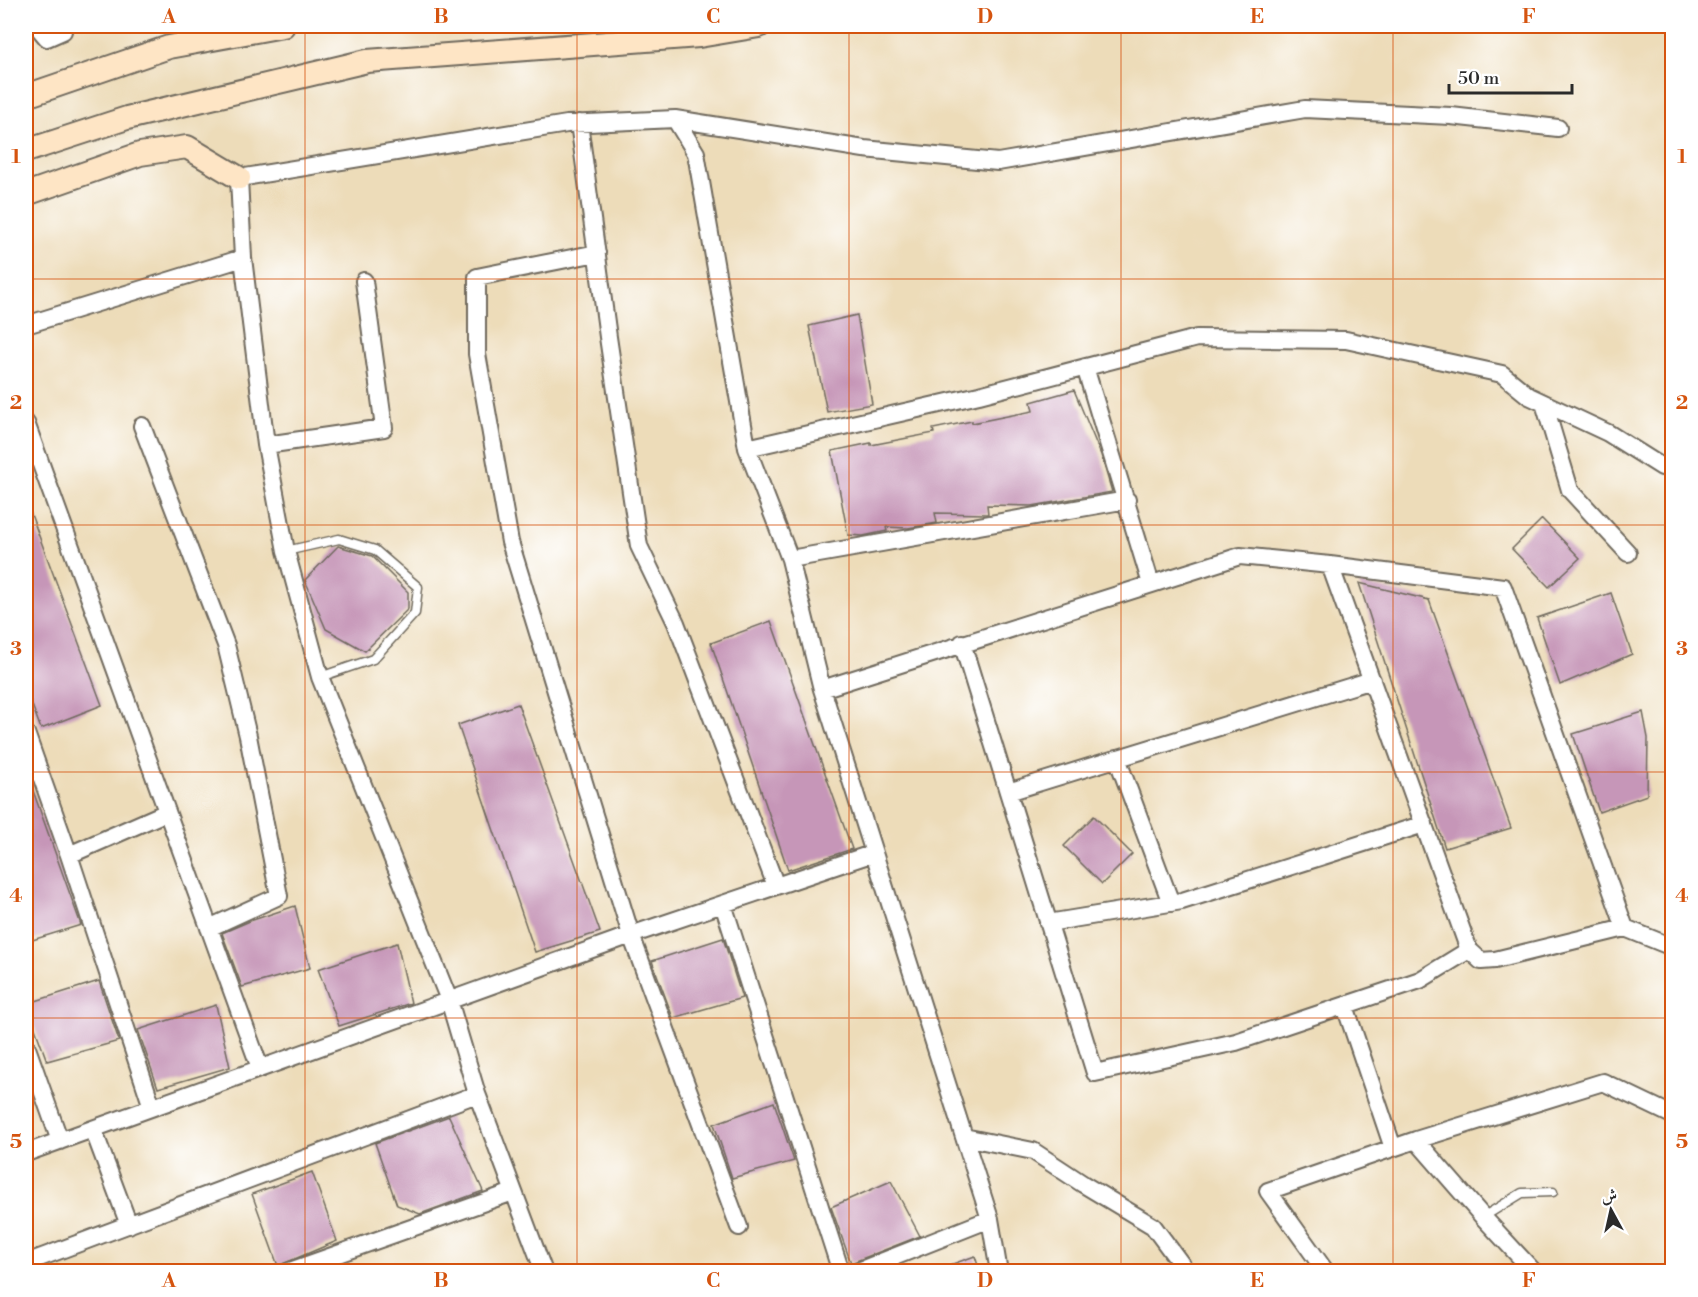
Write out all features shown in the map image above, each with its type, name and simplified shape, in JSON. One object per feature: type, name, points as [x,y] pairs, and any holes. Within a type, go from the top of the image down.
[{"type":"main road","points":[[26,96],[169,47],[283,26]]},
{"type":"main road","points":[[26,151],[127,118],[367,61],[699,36],[759,26]]},
{"type":"main road","points":[[26,194],[140,154],[187,147],[239,178]]},
{"type":"street","points":[[37,26],[48,38],[63,31],[62,26]]},
{"type":"street","points":[[544,1272],[477,1094],[449,1000],[320,678],[286,551],[266,445],[243,258],[239,178],[579,123],[675,118],[864,149],[998,162],[1305,109],[1451,116],[1558,128]]},
{"type":"street","points":[[675,118],[696,153],[747,448],[789,559],[822,689],[990,1219],[999,1272]]},
{"type":"street","points":[[579,123],[639,546],[676,623],[776,886]]},
{"type":"street","points":[[597,253],[477,277],[477,354],[510,542],[631,934],[739,1227]]},
{"type":"street","points":[[26,325],[243,258]]},
{"type":"street","points":[[266,445],[384,428],[364,281]]},
{"type":"street","points":[[747,448],[979,395],[1197,338],[1346,340],[1503,374],[1529,396],[1608,433],[1662,467],[1672,468]]},
{"type":"street","points":[[1085,368],[1151,584]]},
{"type":"street","points":[[1544,403],[1570,490],[1629,553]]},
{"type":"street","points":[[26,423],[260,1068]]},
{"type":"street","points":[[142,426],[226,645],[248,736],[279,896],[209,928]]},
{"type":"street","points":[[789,559],[1126,500]]},
{"type":"street","points":[[822,689],[1240,556],[1503,587],[1625,928]]},
{"type":"street","points":[[1330,565],[1469,950],[1481,961],[1495,960],[1625,928],[1672,947]]},
{"type":"street","points":[[962,643],[1095,1073],[1236,1042],[1420,980],[1469,950]]},
{"type":"street","points":[[1008,792],[1372,680]]},
{"type":"street","points":[[26,732],[152,1107]]},
{"type":"street","points":[[1117,758],[1171,903]]},
{"type":"street","points":[[69,855],[167,812]]},
{"type":"street","points":[[1048,923],[1182,901],[1424,824]]},
{"type":"street","points":[[26,1153],[631,934],[874,853]]},
{"type":"street","points":[[723,904],[841,1272]]},
{"type":"street","points":[[1345,1005],[1393,1148]]},
{"type":"street","points":[[26,1045],[60,1141]]},
{"type":"street","points":[[1326,1272],[1268,1191],[1416,1140],[1603,1082],[1672,1115]]},
{"type":"street","points":[[26,1263],[477,1094]]},
{"type":"street","points":[[93,1129],[129,1225]]},
{"type":"street","points":[[964,1137],[1033,1151],[1153,1226],[1180,1269]]},
{"type":"street","points":[[1416,1140],[1533,1272]]},
{"type":"street","points":[[292,1271],[513,1192]]},
{"type":"street","points":[[856,1272],[990,1219]]},
{"type":"lane","points":[[286,551],[339,538],[375,550],[418,587],[415,614],[373,659],[320,678]]},
{"type":"lane","points":[[1483,1217],[1522,1193],[1553,1192]]},
{"type":"building","points":[[857,315],[872,404],[827,412],[809,326]]},
{"type":"building","points":[[1074,390],[1101,455],[1112,492],[1032,506],[987,505],[988,514],[935,513],[937,523],[908,528],[886,527],[887,531],[863,536],[848,535],[832,451],[934,433],[933,429],[1033,411],[1031,402]]},
{"type":"building","points":[[26,501],[102,705],[41,729],[26,689]]},
{"type":"building","points":[[1542,519],[1580,558],[1549,587],[1512,549]]},
{"type":"building","points":[[338,546],[372,556],[408,592],[408,609],[365,651],[326,629],[305,580]]},
{"type":"building","points":[[1359,583],[1429,600],[1511,828],[1445,848]]},
{"type":"building","points":[[1611,593],[1632,654],[1560,685],[1537,618]]},
{"type":"building","points":[[771,621],[852,849],[788,870],[711,643]]},
{"type":"building","points":[[518,704],[600,932],[535,952],[458,725]]},
{"type":"building","points":[[1643,712],[1648,738],[1647,795],[1599,812],[1573,734]]},
{"type":"building","points":[[26,774],[81,925],[26,942]]},
{"type":"building","points":[[1094,816],[1132,854],[1102,884],[1064,846]]},
{"type":"building","points":[[295,906],[310,968],[242,987],[222,933]]},
{"type":"building","points":[[723,938],[742,998],[673,1018],[652,961]]},
{"type":"building","points":[[397,943],[411,1003],[339,1026],[318,969]]},
{"type":"building","points":[[99,981],[119,1041],[47,1061],[26,1004]]},
{"type":"building","points":[[216,1005],[230,1067],[158,1088],[138,1030]]},
{"type":"building","points":[[774,1102],[794,1161],[732,1178],[714,1124]]},
{"type":"building","points":[[449,1116],[483,1191],[420,1214],[397,1205],[375,1143]]},
{"type":"building","points":[[312,1172],[337,1241],[278,1266],[252,1194]]},
{"type":"building","points":[[891,1181],[920,1236],[851,1263],[831,1207]]},
{"type":"building","points":[[975,1256],[980,1272],[937,1272],[936,1270]]}]
